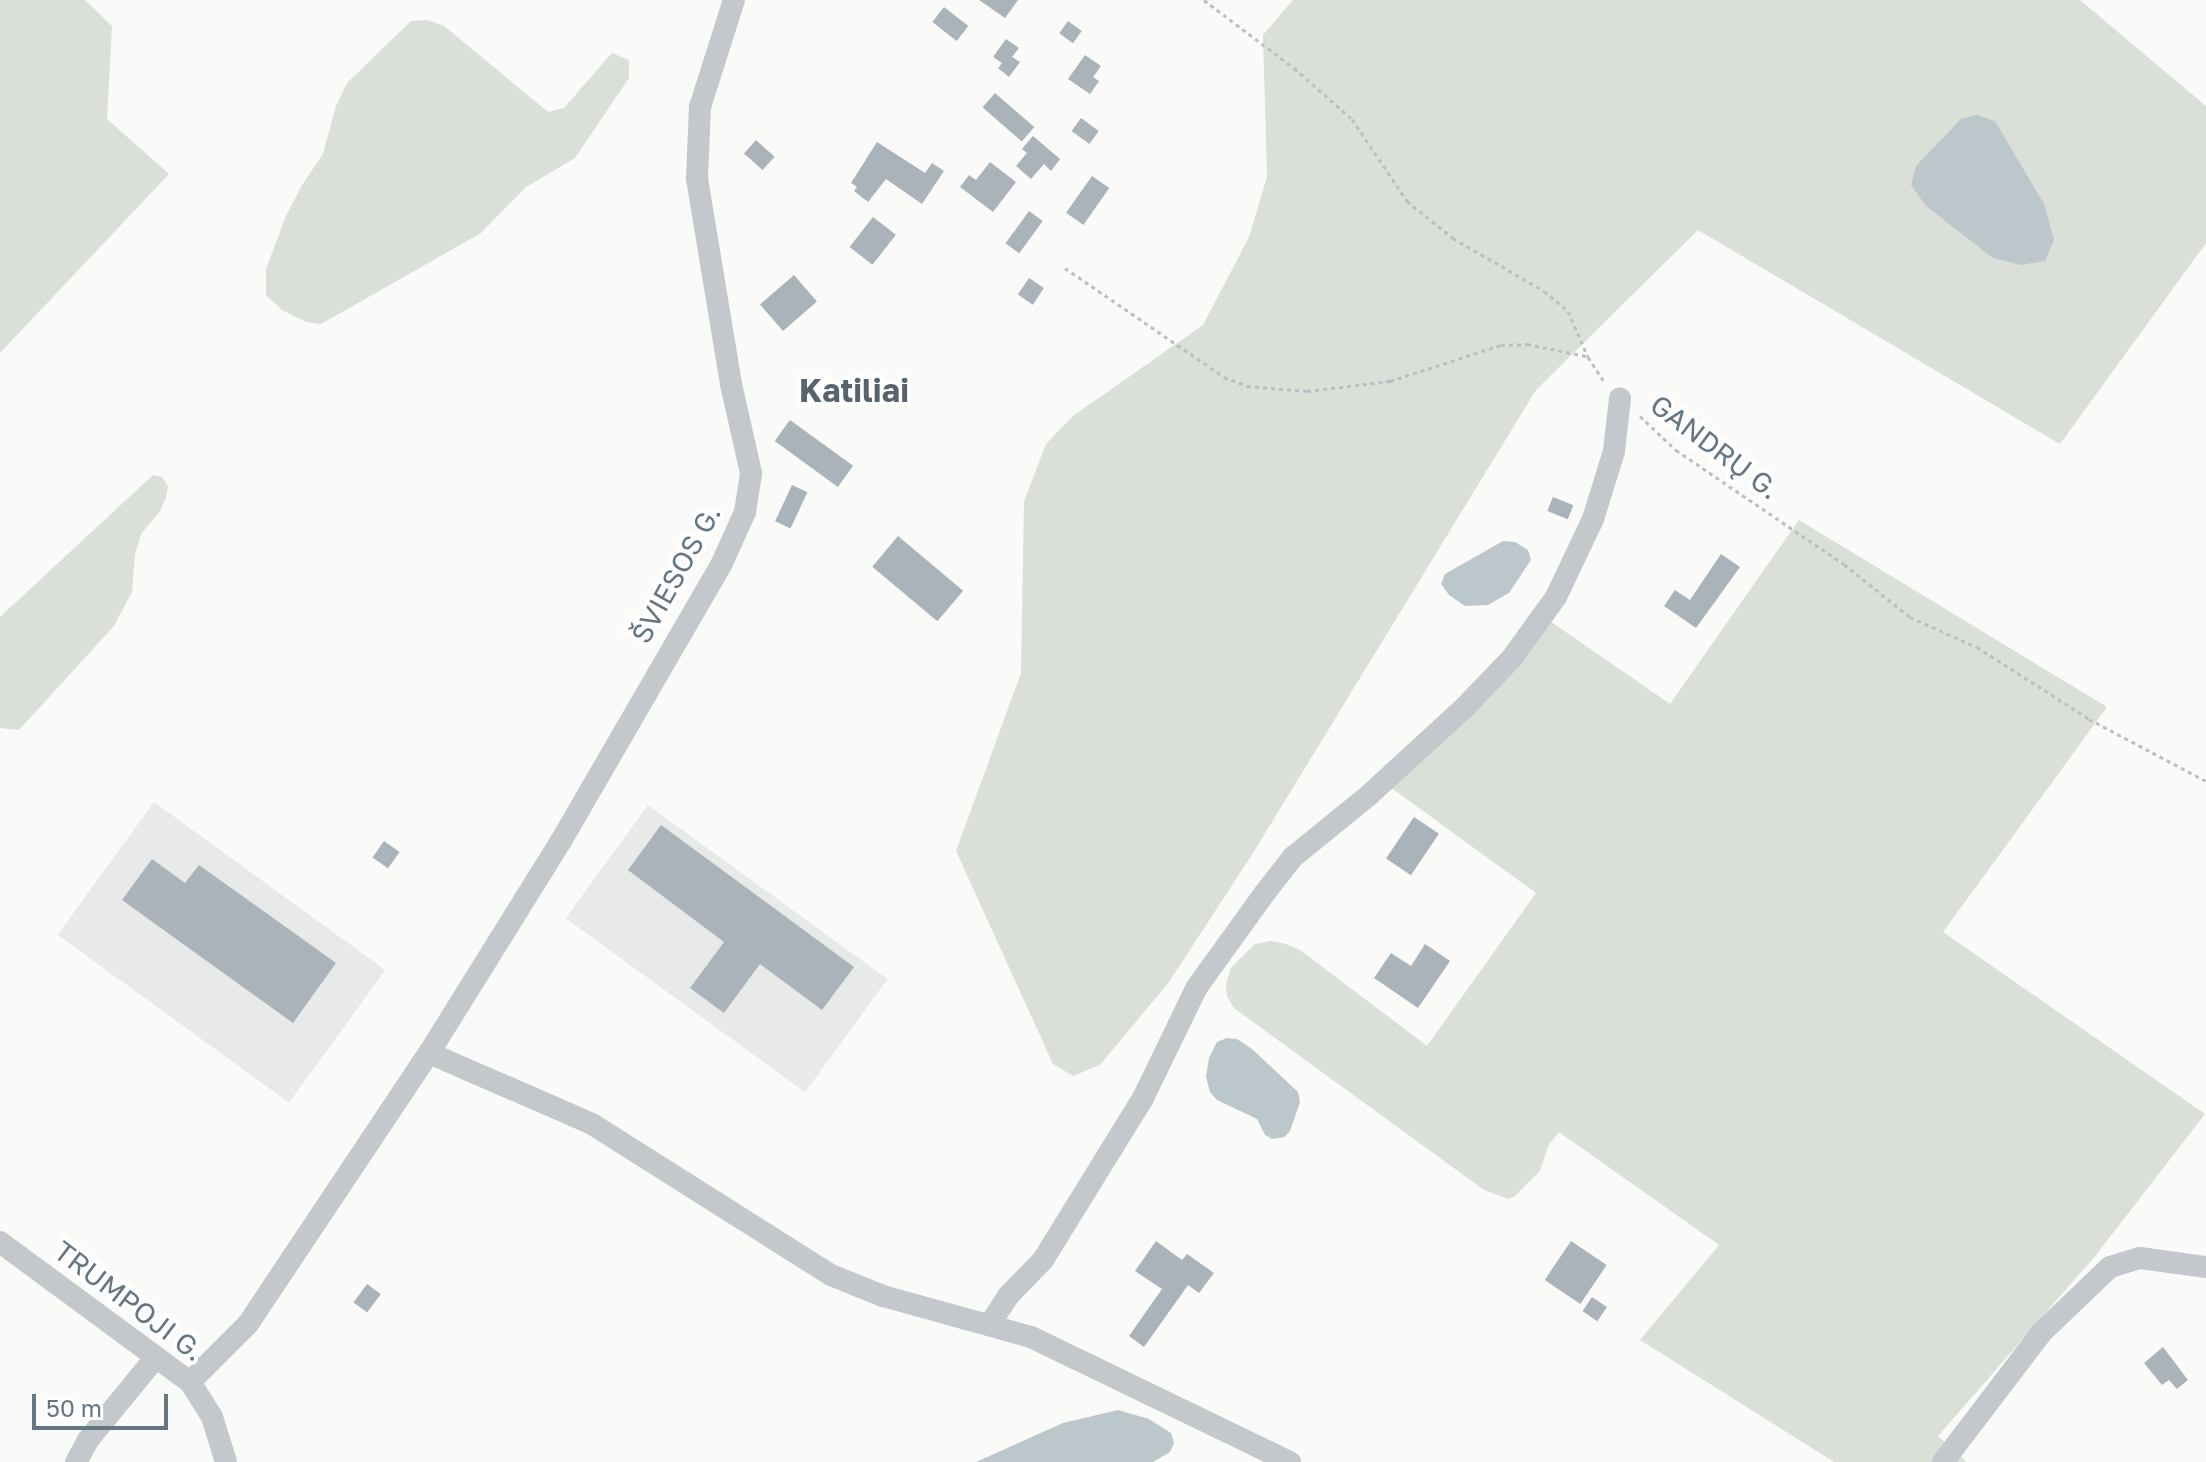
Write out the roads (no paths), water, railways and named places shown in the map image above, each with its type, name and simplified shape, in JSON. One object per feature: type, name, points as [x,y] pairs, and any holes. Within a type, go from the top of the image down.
[{"type":"street","name":"ŠVIESOS G.","points":[[190,1382],[248,1324],[429,1053],[561,841],[722,563],[745,512],[751,473],[709,259],[697,164],[700,107],[734,0]]},
{"type":"street","points":[[990,1324],[1008,1296],[1043,1260],[1143,1098],[1197,987],[1264,894],[1293,857],[1368,796],[1463,709],[1512,658],[1556,597],[1593,519],[1614,451],[1620,398]]},
{"type":"street","points":[[429,1053],[592,1124],[831,1275],[883,1296],[990,1324],[1063,1351],[1290,1462]]},
{"type":"street","name":"TRUMPOJI G.","points":[[0,1242],[190,1382],[212,1417],[226,1462]]},
{"type":"street","points":[[1943,1462],[2042,1332],[2110,1267],[2140,1258],[2206,1267]]},
{"type":"street","points":[[76,1462],[88,1440],[156,1357]]},
{"type":"district","name":"Katiliai","points":[[854,390]]}]
